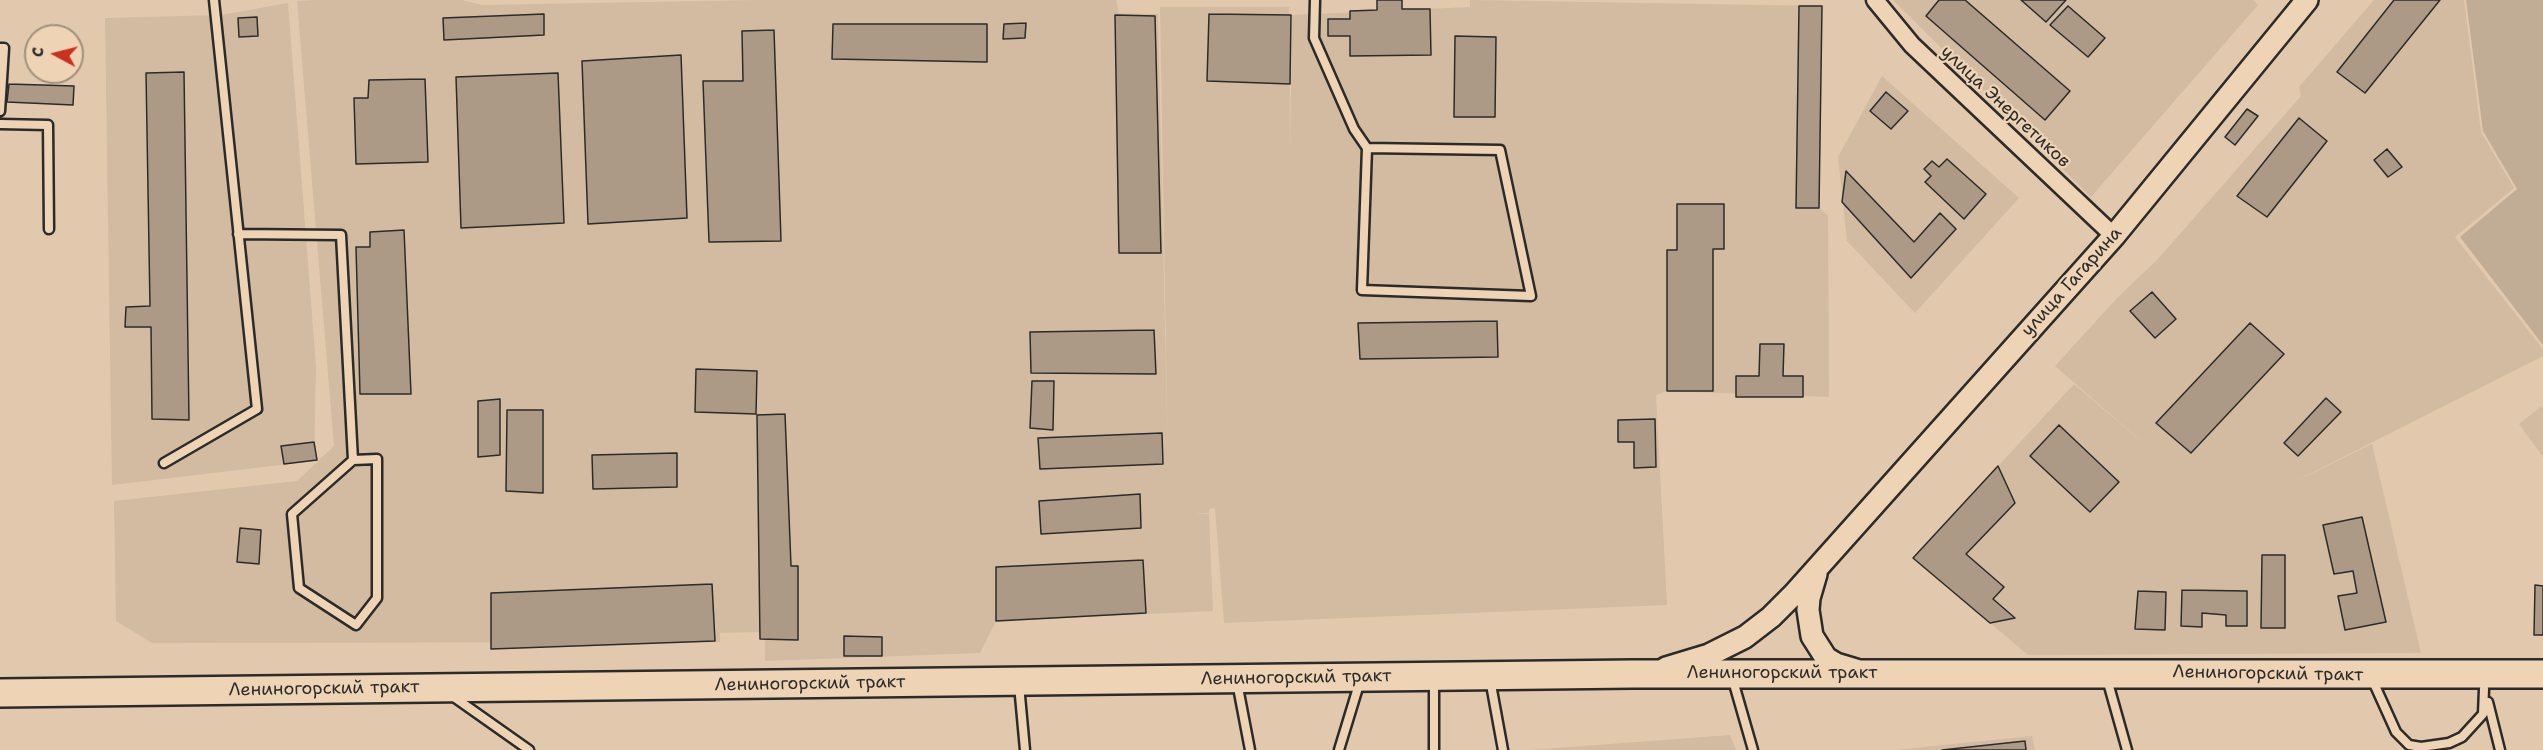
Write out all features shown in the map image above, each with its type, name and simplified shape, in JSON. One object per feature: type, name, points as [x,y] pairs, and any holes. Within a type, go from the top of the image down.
[{"type":"main road","name":"Лениногорский тракт","points":[[0,693],[1633,674],[2370,675],[2483,682],[2543,674]]},
{"type":"street","name":"улица Энергетиков","points":[[1875,0],[1912,45],[2114,236]]},
{"type":"street","name":"улица Гагарина","points":[[1633,674],[1660,670],[1693,660],[1745,637],[1782,606],[2114,236],[2307,0]]},
{"type":"street","name":"улица Гагарина","points":[[1827,556],[1818,570],[1809,598],[1812,636],[1822,653],[1836,664],[1871,673]]},
{"type":"lane","points":[[164,463],[256,409],[214,0]]},
{"type":"lane","points":[[1315,0],[1314,38],[1354,129],[1367,148],[1362,290],[1531,296],[1500,150],[1367,148]]},
{"type":"lane","points":[[0,48],[4,48],[0,111]]},
{"type":"lane","points":[[0,124],[48,125],[49,229]]},
{"type":"lane","points":[[238,234],[341,235],[353,460]]},
{"type":"lane","points":[[377,459],[377,598],[356,625],[299,588],[292,514],[353,460],[377,459]]},
{"type":"lane","points":[[2106,673],[2127,750]]},
{"type":"lane","points":[[1732,674],[1753,750]]},
{"type":"lane","points":[[2370,675],[2396,732],[2409,745],[2421,747],[2449,743],[2468,731],[2483,714],[2483,682]]},
{"type":"lane","points":[[1434,676],[1434,750]]},
{"type":"lane","points":[[1490,676],[1503,750]]},
{"type":"lane","points":[[1340,750],[1361,677]]},
{"type":"lane","points":[[1237,679],[1250,750]]},
{"type":"lane","points":[[1018,681],[1025,750]]},
{"type":"lane","points":[[2483,682],[2500,750]]},
{"type":"lane","points":[[441,688],[529,750]]},
{"type":"shaded area","points":[[462,0],[482,5],[756,0],[1116,0],[1119,13],[1158,14],[1168,463],[1160,7],[1289,7],[1290,153],[1292,15],[1470,7],[1470,0],[1821,6],[1819,208],[1828,216],[1829,397],[1666,391],[1656,395],[1667,605],[1224,623],[1215,508],[1209,509],[1209,513],[1193,514],[1209,514],[1213,611],[996,621],[980,653],[765,661],[765,640],[759,632],[720,633],[720,642],[152,643],[116,621],[114,501],[297,481],[334,446],[297,1]]},
{"type":"shaded area","points":[[1893,0],[2253,0],[2258,5],[2091,197]]},
{"type":"shaded area","points":[[2374,0],[2464,0],[2481,132],[2514,188],[2455,237],[2543,349],[2543,356],[2286,486],[2372,444],[2421,653],[2028,655],[1913,558],[2074,384],[2157,455],[2055,366],[2118,297],[2157,260],[2301,96],[2299,87]]},
{"type":"shaded area","points":[[2466,0],[2543,0],[2543,345],[2460,237],[2517,189],[2483,131]]},
{"type":"shaded area","points":[[288,3],[316,367],[314,461],[112,485],[105,18],[221,15]]},
{"type":"shaded area","points":[[1882,76],[2019,198],[1915,313],[1847,241],[1838,157]]},
{"type":"shaded area","points":[[2543,405],[2543,457],[2519,424]]},
{"type":"shaded area","points":[[1730,735],[1736,750],[1530,750]]},
{"type":"shaded area","points":[[2032,736],[2035,750],[1895,750]]},
{"type":"building","points":[[1377,0],[1402,0],[1402,9],[1430,9],[1431,55],[1350,56],[1350,36],[1328,36],[1328,19],[1350,19],[1350,11],[1377,10]]},
{"type":"building","points":[[1939,0],[1965,0],[2070,91],[2045,120],[1926,16]]},
{"type":"building","points":[[2021,0],[2066,0],[2046,22]]},
{"type":"building","points":[[2394,0],[2440,0],[2365,93],[2337,72]]},
{"type":"building","points":[[1799,6],[1822,6],[1819,208],[1796,208]]},
{"type":"building","points":[[2068,6],[2105,38],[2088,57],[2050,25]]},
{"type":"building","points":[[544,14],[544,35],[444,40],[443,18]]},
{"type":"building","points":[[1209,14],[1291,15],[1290,84],[1207,81]]},
{"type":"building","points":[[1115,15],[1155,16],[1161,253],[1119,253]]},
{"type":"building","points":[[257,17],[258,36],[239,37],[238,18]]},
{"type":"building","points":[[1026,23],[1025,38],[1003,39],[1004,24]]},
{"type":"building","points":[[833,24],[987,24],[987,62],[832,59]]},
{"type":"building","points":[[774,30],[781,241],[709,242],[703,81],[743,81],[742,31]]},
{"type":"building","points":[[1455,36],[1496,37],[1495,117],[1454,117]]},
{"type":"building","points":[[681,55],[687,218],[588,224],[582,61]]},
{"type":"building","points":[[184,72],[189,420],[152,419],[151,327],[125,327],[126,307],[150,306],[146,73]]},
{"type":"building","points":[[558,73],[564,223],[461,228],[456,77]]},
{"type":"building","points":[[425,79],[428,162],[356,164],[354,98],[368,98],[369,80]]},
{"type":"building","points":[[9,84],[74,86],[73,105],[7,102]]},
{"type":"building","points":[[1886,92],[1908,111],[1891,129],[1870,111]]},
{"type":"building","points":[[2247,109],[2258,116],[2235,145],[2225,137]]},
{"type":"building","points":[[2299,118],[2327,141],[2267,217],[2237,196]]},
{"type":"building","points":[[2387,149],[2402,167],[2388,177],[2374,160]]},
{"type":"building","points":[[1947,159],[1986,194],[1964,219],[1925,182],[1931,176],[1924,169],[1932,161],[1939,167]]},
{"type":"building","points":[[1846,171],[1914,242],[1940,213],[1956,229],[1911,278],[1842,202]]},
{"type":"building","points":[[1677,204],[1724,204],[1724,249],[1713,249],[1713,391],[1667,391],[1667,250],[1677,250]]},
{"type":"building","points":[[404,230],[411,394],[360,394],[356,247],[370,247],[370,232]]},
{"type":"building","points":[[2152,292],[2176,319],[2155,338],[2130,311]]},
{"type":"building","points":[[1497,321],[1498,357],[1360,359],[1358,323]]},
{"type":"building","points":[[2250,323],[2284,354],[2191,453],[2156,423]]},
{"type":"building","points":[[1154,330],[1156,374],[1031,373],[1030,332]]},
{"type":"building","points":[[1760,344],[1784,344],[1783,376],[1803,376],[1803,397],[1736,397],[1736,376],[1759,376]]},
{"type":"building","points":[[696,369],[757,371],[756,414],[695,412]]},
{"type":"building","points":[[1032,381],[1054,381],[1053,430],[1030,428]]},
{"type":"building","points":[[2326,398],[2341,412],[2298,456],[2284,443]]},
{"type":"building","points":[[500,399],[500,455],[478,457],[478,401]]},
{"type":"building","points":[[507,410],[543,410],[543,493],[506,491]]},
{"type":"building","points":[[785,414],[791,566],[798,566],[798,640],[760,639],[757,415]]},
{"type":"building","points":[[1655,419],[1656,467],[1634,468],[1634,442],[1618,442],[1618,420]]},
{"type":"building","points":[[2059,425],[2119,482],[2090,512],[2030,456]]},
{"type":"building","points":[[1162,433],[1163,464],[1040,469],[1038,438]]},
{"type":"building","points":[[314,442],[317,460],[284,464],[281,446]]},
{"type":"building","points":[[677,453],[677,487],[593,489],[592,455]]},
{"type":"building","points":[[1998,466],[2015,503],[1966,554],[2004,587],[1993,599],[2015,618],[1990,623],[1913,558]]},
{"type":"building","points":[[1140,494],[1141,528],[1041,534],[1039,501]]},
{"type":"building","points":[[2362,517],[2386,622],[2345,630],[2338,596],[2357,593],[2353,571],[2334,574],[2323,525]]},
{"type":"building","points":[[240,528],[261,530],[259,564],[237,562]]},
{"type":"building","points":[[2262,555],[2285,555],[2285,628],[2261,628]]},
{"type":"building","points":[[1143,560],[1146,613],[996,621],[996,567]]},
{"type":"building","points":[[712,584],[715,641],[491,649],[491,593]]},
{"type":"building","points":[[2535,585],[2543,586],[2543,635],[2534,635]]},
{"type":"building","points":[[2182,590],[2247,591],[2247,626],[2226,626],[2226,615],[2202,613],[2202,627],[2181,626]]},
{"type":"building","points":[[2138,591],[2166,592],[2165,630],[2135,629]]},
{"type":"building","points":[[844,636],[882,637],[882,656],[844,656]]},
{"type":"building","points":[[2025,741],[2026,750],[1942,750]]}]
